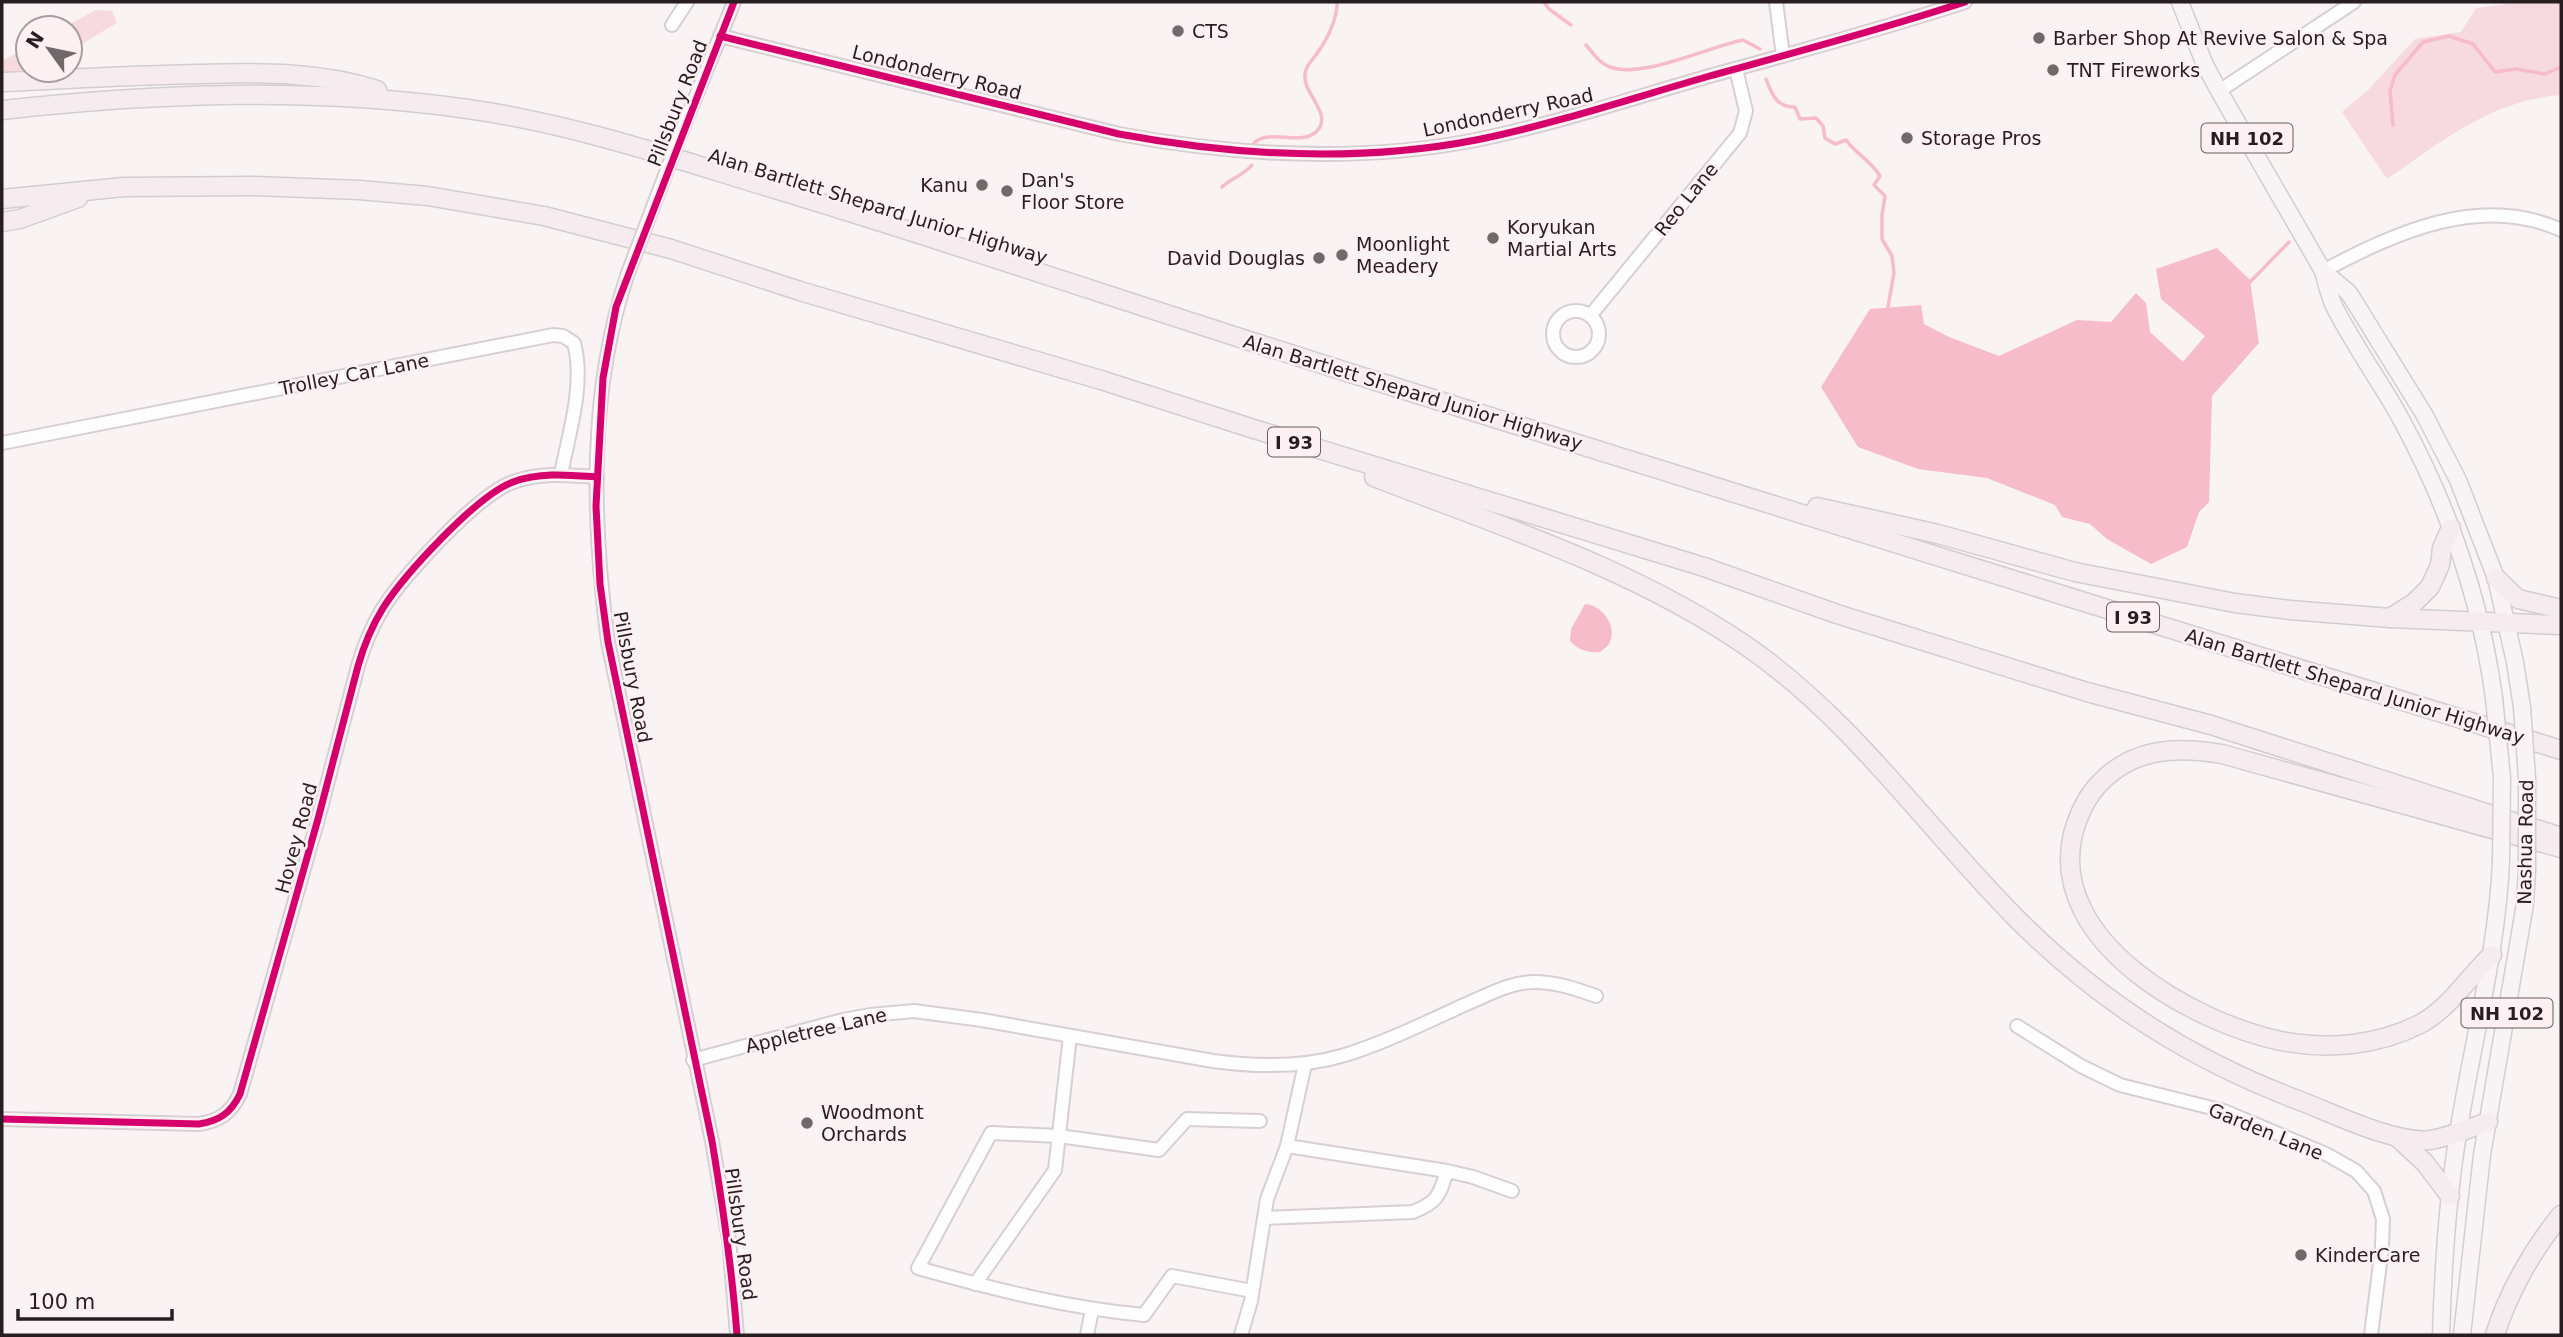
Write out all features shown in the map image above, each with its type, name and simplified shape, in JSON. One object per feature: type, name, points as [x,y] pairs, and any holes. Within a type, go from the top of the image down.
[{"type":"highway","points":[[2,82],[228,73],[309,75],[359,85],[413,103]]},
{"type":"highway","name":"Alan Bartlett Shepard Junior Highway","points":[[2,110],[85,101],[244,94],[361,96],[473,110],[634,146],[2561,750]]},
{"type":"highway","name":"I 93","points":[[2,199],[102,189],[231,186],[359,190],[473,202],[544,216],[671,250],[1101,380],[1704,567],[1837,614],[2087,692],[2211,725],[2561,837]]},
{"type":"highway","points":[[2,222],[20,219],[102,189]]},
{"type":"highway","points":[[1257,430],[1586,560],[1665,596],[1716,626],[1794,682],[1864,747],[2019,920],[2061,960],[2100,992],[2161,1034],[2224,1070],[2398,1137],[2426,1140],[2488,1122]]},
{"type":"highway","points":[[1705,483],[1938,534],[2044,565],[2182,594],[2290,610],[2390,618],[2561,625]]},
{"type":"highway","points":[[2390,618],[2415,602],[2430,587],[2440,565],[2442,548],[2451,527]]},
{"type":"highway","points":[[2496,578],[2518,599],[2561,609]]},
{"type":"highway","points":[[2491,955],[2436,1014],[2392,1036],[2362,1044],[2329,1045],[2284,1042],[2259,1036],[2234,1028],[2188,1006],[2142,977],[2107,946],[2087,919],[2071,879],[2070,845],[2075,827],[2087,800],[2107,776],[2127,761],[2150,752],[2174,749],[2222,754],[2561,848]]},
{"type":"highway","points":[[2398,1137],[2426,1163],[2450,1196]]},
{"type":"highway","points":[[2495,1335],[2518,1282],[2547,1232],[2561,1215]]},
{"type":"main road","name":"Nashua Road","points":[[2180,2],[2219,91],[2323,271],[2333,305],[2402,420],[2427,470],[2451,527],[2481,622],[2494,698],[2502,778],[2501,861],[2491,955],[2458,1132],[2445,1239],[2441,1335]]},
{"type":"main road","name":"Nashua Road","points":[[2323,271],[2349,293],[2424,414],[2458,480],[2496,578],[2522,707],[2527,778],[2527,870],[2523,917],[2480,1168],[2462,1335]]},
{"type":"street","points":[[672,25],[687,2]]},
{"type":"street","name":"Pillsbury Road","points":[[734,2],[681,133],[617,307],[606,354],[597,477],[596,535],[608,642],[712,1141],[729,1240],[737,1335]]},
{"type":"street","points":[[1776,2],[1783,56]]},
{"type":"street","name":"Londonderry Road","points":[[720,36],[1119,134],[1198,148],[1294,155],[1391,151],[1475,140],[1580,114],[1965,2]]},
{"type":"street","points":[[2219,91],[2354,2]]},
{"type":"street","name":"Reo Lane","points":[[1590,316],[1740,134],[1746,111],[1736,69]]},
{"type":"street","points":[[2323,271],[2367,247],[2460,217],[2488,214],[2516,216],[2546,223],[2561,230]]},
{"type":"street","name":"Trolley Car Lane","points":[[2,443],[540,338],[563,336],[574,343],[578,359],[572,415],[561,474]]},
{"type":"street","name":"Hovey Road","points":[[2,1119],[199,1124],[213,1122],[230,1110],[240,1094],[271,987],[358,666],[373,626],[385,605],[417,566],[464,516],[488,495],[514,481],[561,474],[597,477]]},
{"type":"street","name":"Appletree Lane","points":[[693,1060],[818,1026],[870,1015],[914,1012],[982,1020],[1242,1065],[1305,1064],[1382,1042],[1517,984],[1556,983],[1596,996]]},
{"type":"street","name":"Garden Lane","points":[[2017,1026],[2081,1066],[2120,1084],[2224,1111],[2326,1154],[2356,1171],[2374,1191],[2383,1219],[2371,1335]]},
{"type":"street","points":[[975,1284],[1055,1170],[1070,1036]]},
{"type":"street","points":[[1241,1335],[1252,1292],[1264,1218],[1272,1185],[1287,1146],[1305,1064]]},
{"type":"street","points":[[1252,1292],[1172,1276],[1144,1315],[1092,1310],[975,1284],[918,1268],[991,1133],[1059,1136],[1159,1150],[1187,1119],[1260,1121]]},
{"type":"street","points":[[1287,1146],[1447,1171],[1513,1191]]},
{"type":"street","points":[[1264,1218],[1413,1212],[1432,1204],[1447,1171]]},
{"type":"street","points":[[1087,1335],[1092,1310]]},
{"type":"shaded area","points":[[2522,2],[2561,2],[2561,95],[2536,98],[2490,114],[2448,137],[2387,179],[2342,112],[2368,90],[2415,39],[2461,32],[2476,8]]},
{"type":"shaded area","points":[[96,10],[112,11],[117,23],[84,43],[84,16]]},
{"type":"shaded area","points":[[14,55],[14,84],[16,84],[2,93],[2,61]]},
{"type":"shaded area","points":[[2217,248],[2250,280],[2259,343],[2212,396],[2209,502],[2199,512],[2187,547],[2151,564],[2107,539],[2090,524],[2062,517],[2055,505],[1987,478],[1918,469],[1858,447],[1821,387],[1870,309],[1921,305],[1924,324],[1949,337],[1999,356],[2077,320],[2111,322],[2136,293],[2146,303],[2150,332],[2183,362],[2205,336],[2161,299],[2156,269]]},
{"type":"shaded area","points":[[1585,604],[1597,608],[1610,624],[1612,637],[1600,652],[1583,650],[1570,641],[1571,629]]},
{"type":"waterway","points":[[1254,143],[1268,137],[1303,138],[1317,131],[1322,118],[1308,89],[1305,72],[1328,35],[1336,14],[1337,2]]},
{"type":"waterway","points":[[1544,2],[1571,25]]},
{"type":"waterway","points":[[2393,125],[2390,91],[2395,75],[2423,42],[2449,36],[2473,44],[2495,72],[2516,69],[2545,74],[2561,67]]},
{"type":"waterway","points":[[1586,45],[1603,63],[1624,70],[1657,66],[1743,40],[1760,49]]},
{"type":"waterway","points":[[1766,79],[1779,102],[1795,107],[1800,119],[1816,118],[1823,126],[1825,138],[1835,144],[1846,140],[1880,176],[1874,185],[1885,196],[1882,239],[1892,256],[1894,273],[1889,311]]},
{"type":"waterway","points":[[1222,187],[1252,165]]},
{"type":"waterway","points":[[2249,283],[2289,242]]},
{"type":"cycle path","points":[[734,2],[616,307],[603,378],[596,506],[600,584],[608,642],[712,1141],[727,1238],[737,1335]]},
{"type":"cycle path","points":[[720,36],[1119,134],[1252,152],[1342,154],[1431,147],[1505,134],[1965,2]]},
{"type":"cycle path","points":[[2,1119],[199,1124],[213,1121],[233,1106],[240,1094],[318,819],[358,666],[379,615],[407,576],[442,538],[498,490],[513,482],[534,477],[597,477]]},
{"type":"place","name":"CTS","points":[[1178,31]]},
{"type":"place","name":"Barber Shop At Revive Salon & Spa","points":[[2039,38]]},
{"type":"place","name":"TNT Fireworks","points":[[2053,70]]},
{"type":"place","name":"Storage Pros","points":[[1907,138]]},
{"type":"place","name":"Kanu","points":[[982,185]]},
{"type":"place","name":"Dan's Floor Store","points":[[1007,191]]},
{"type":"place","name":"Koryukan Martial Arts","points":[[1493,238]]},
{"type":"place","name":"Moonlight Meadery","points":[[1342,255]]},
{"type":"place","name":"David Douglas","points":[[1319,258]]},
{"type":"place","name":"Woodmont Orchards","points":[[807,1123]]},
{"type":"place","name":"KinderCare","points":[[2301,1255]]}]
